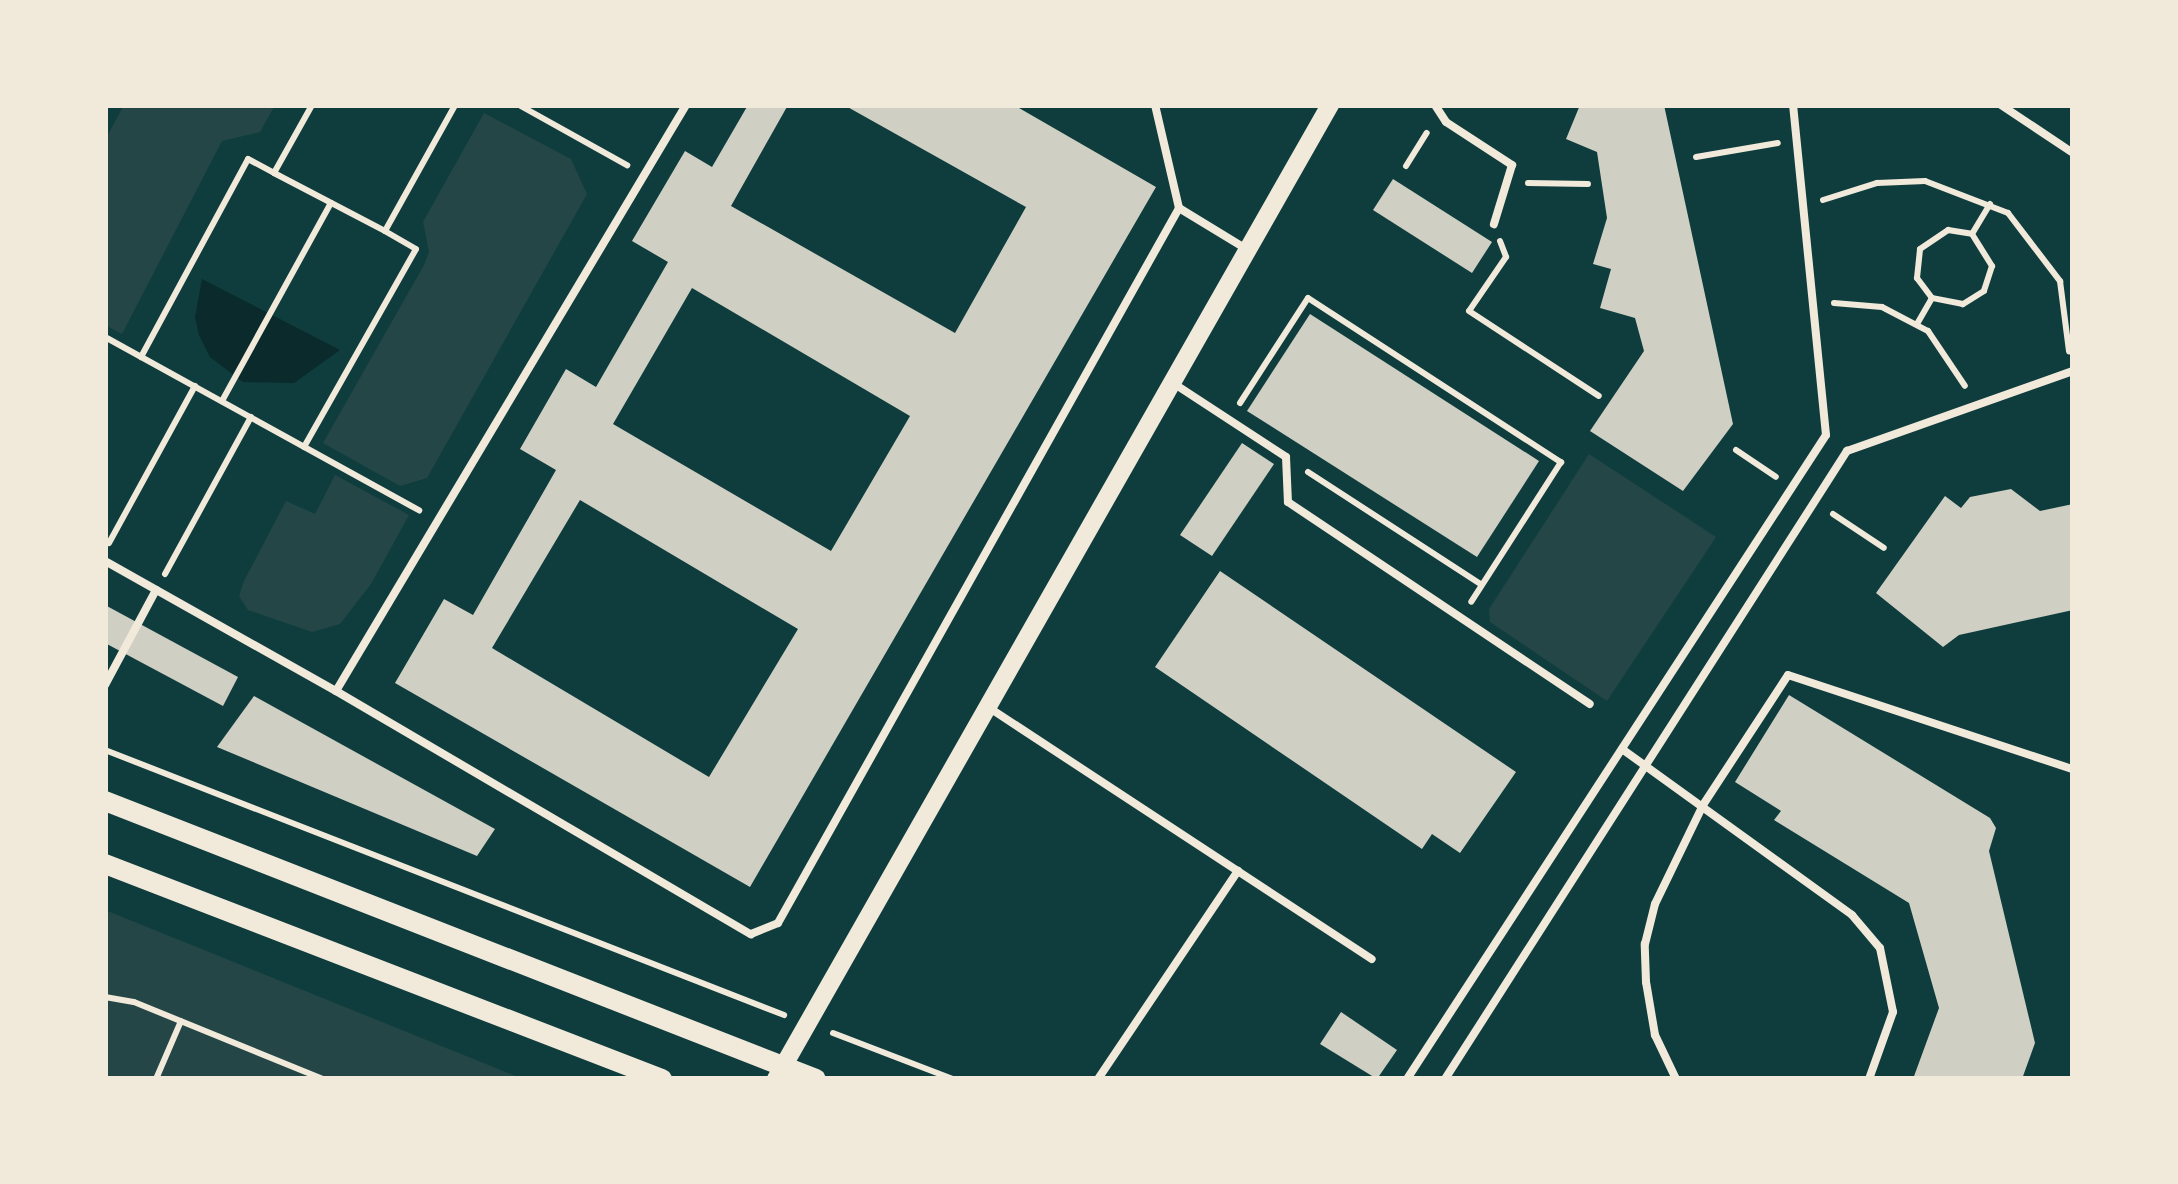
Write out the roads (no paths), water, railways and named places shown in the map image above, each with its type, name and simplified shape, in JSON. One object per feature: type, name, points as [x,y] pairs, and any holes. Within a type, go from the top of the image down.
[{"type":"main road","points":[[105,801],[779,1072],[816,1079]]},
{"type":"main road","points":[[105,864],[662,1079]]},
{"type":"street","points":[[779,1072],[1330,105]]},
{"type":"lane","points":[[336,691],[686,105]]},
{"type":"lane","points":[[105,561],[751,934],[778,923],[1179,208],[1155,105]]},
{"type":"lane","points":[[1407,1079],[1826,435],[1793,105]]},
{"type":"lane","points":[[2001,105],[2073,153]]},
{"type":"lane","points":[[1438,109],[1512,165],[1494,224]]},
{"type":"lane","points":[[1179,208],[1250,250]]},
{"type":"lane","points":[[1445,1079],[1847,451],[2070,372]]},
{"type":"lane","points":[[1173,383],[1286,457],[1288,502],[1590,704]]},
{"type":"lane","points":[[105,685],[156,590]]},
{"type":"lane","points":[[1676,1079],[1655,1035],[1645,944],[1673,859],[1788,675],[2073,769]]},
{"type":"lane","points":[[988,706],[1372,959]]},
{"type":"lane","points":[[1622,749],[1852,915],[1880,948],[1893,1012],[1869,1079]]},
{"type":"lane","points":[[1098,1079],[1238,871]]}]
